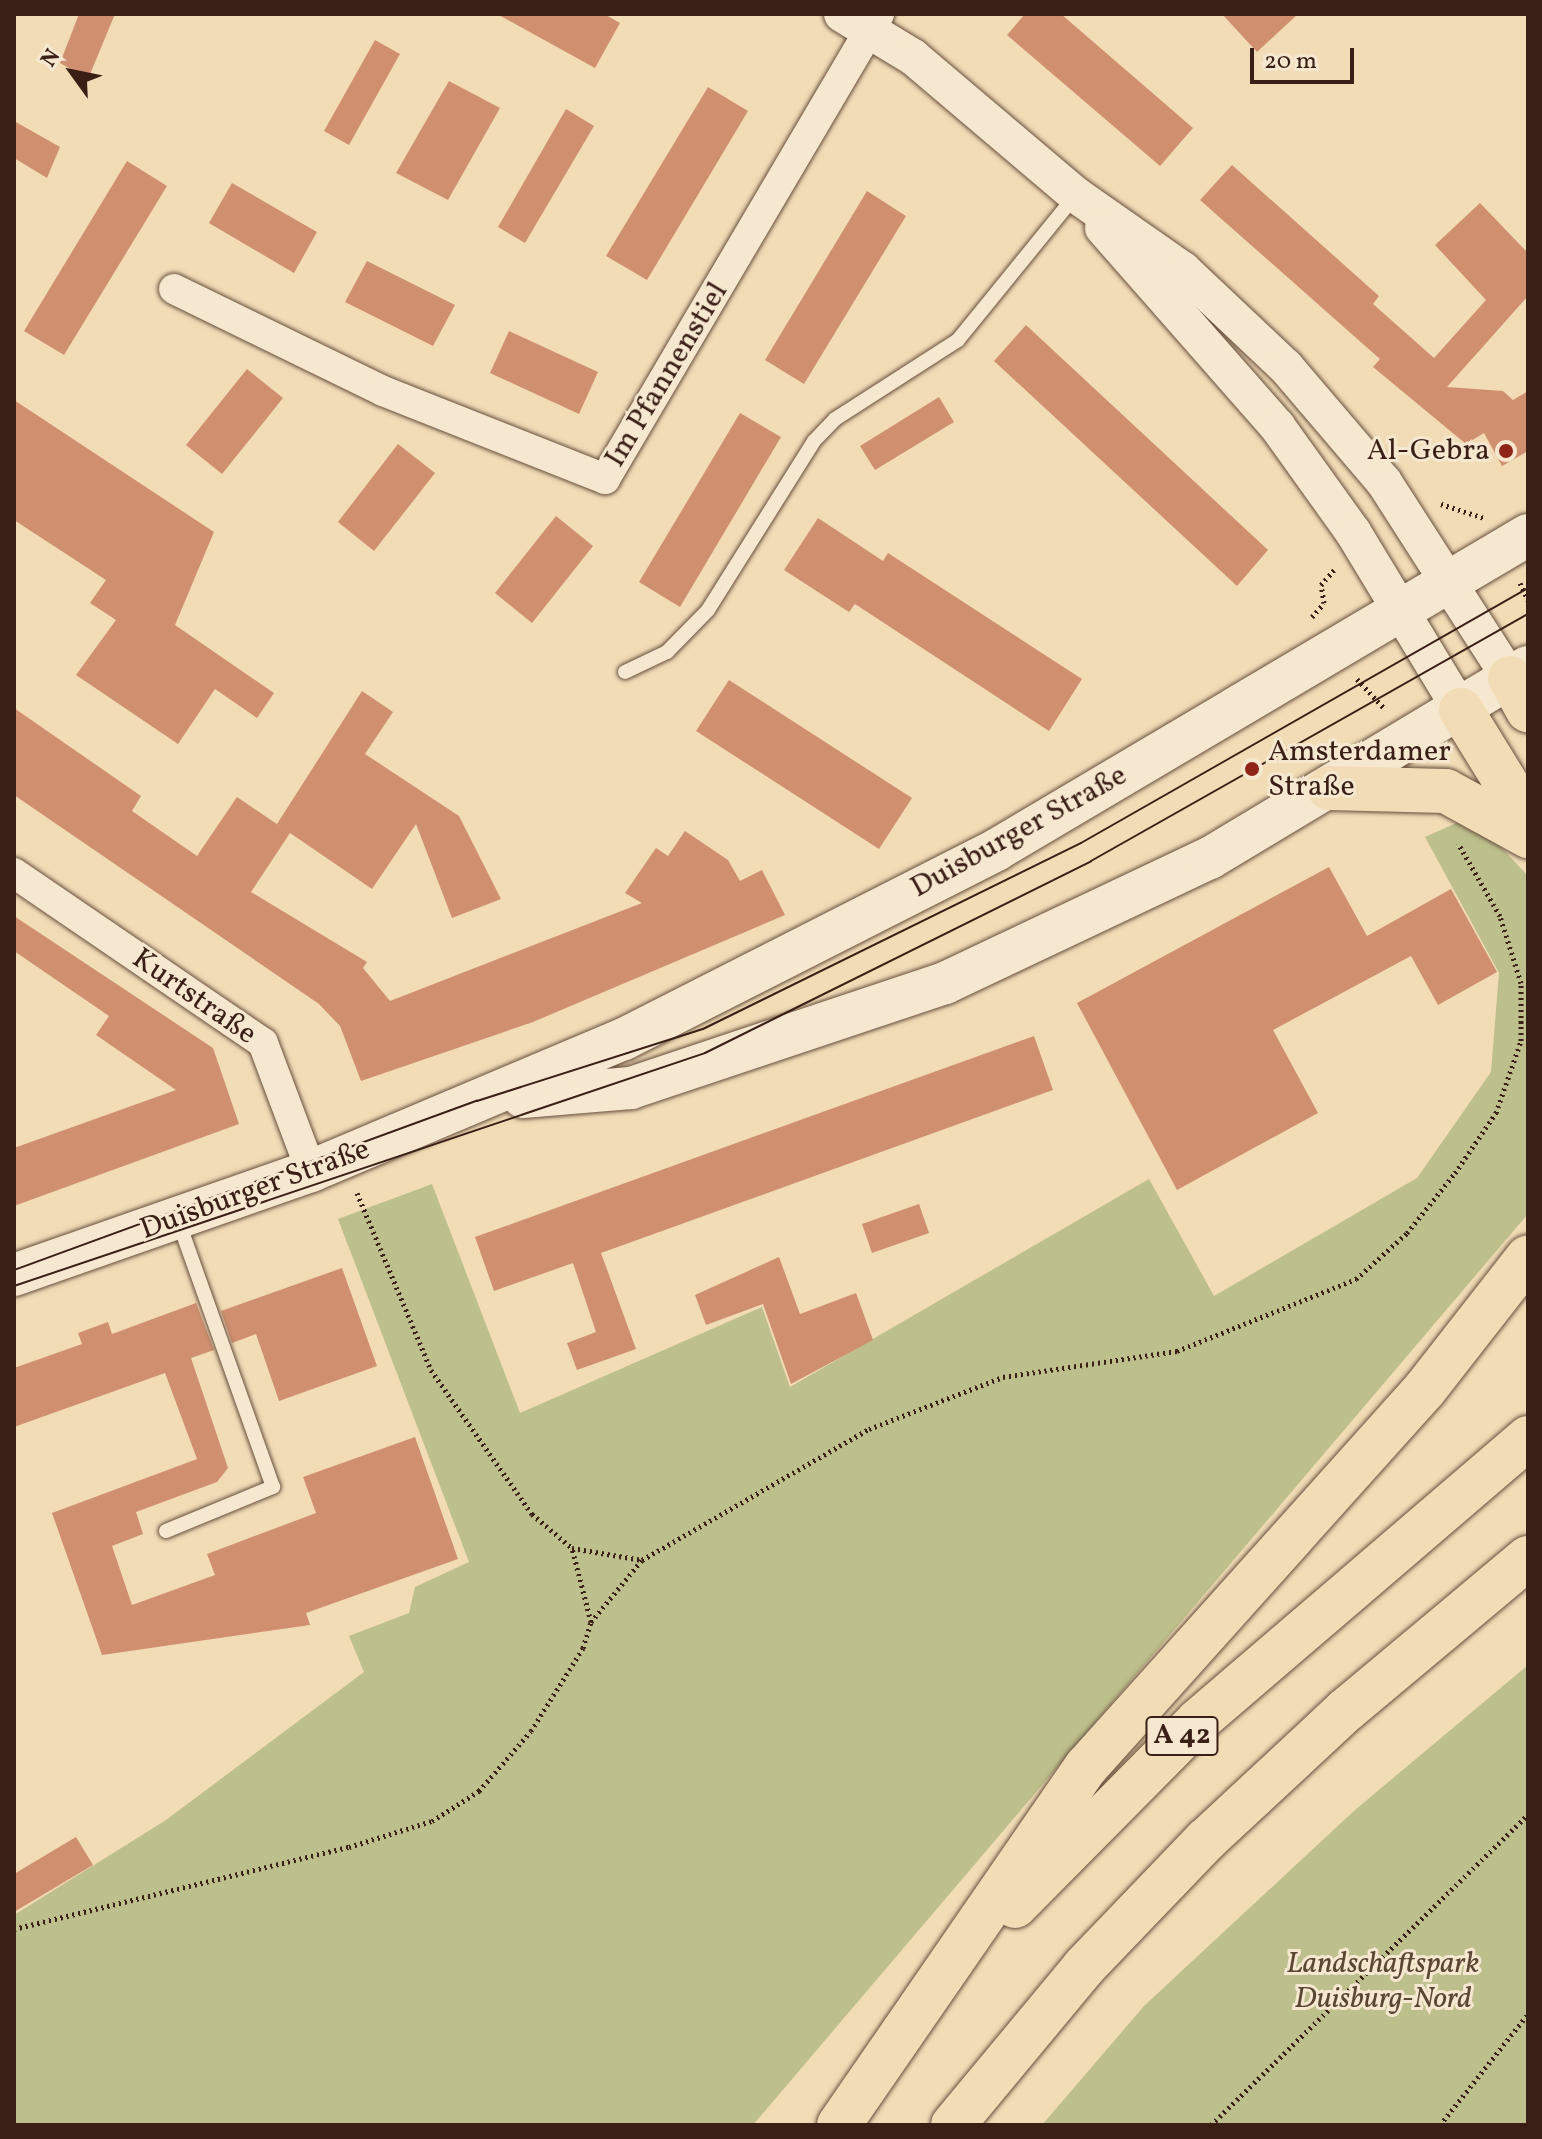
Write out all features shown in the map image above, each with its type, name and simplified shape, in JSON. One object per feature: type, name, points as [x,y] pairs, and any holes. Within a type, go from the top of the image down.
[{"type":"highway","points":[[1461,710],[1528,819]]},
{"type":"highway","points":[[1329,788],[1446,791],[1528,836]]},
{"type":"highway","points":[[874,2073],[1087,1766],[1425,1389],[1528,1257]]},
{"type":"highway","name":"A 42","points":[[839,2125],[874,2073],[1006,1915],[1198,1721],[1528,1438]]},
{"type":"highway","points":[[953,2125],[1084,1967],[1206,1840],[1346,1710],[1528,1558]]},
{"type":"main road","name":"Duisburger Straße","points":[[14,1275],[328,1164],[494,1100],[996,850],[1452,579],[1510,527]]},
{"type":"main road","name":"Duisburger Straße","points":[[494,1100],[631,1088],[874,1012],[1096,916],[1329,788],[1461,710],[1522,685]]},
{"type":"street","points":[[842,14],[876,23],[1076,195],[1183,270],[1286,367],[1384,482],[1522,685]]},
{"type":"street","name":"Im Pfannenstiel","points":[[174,289],[383,391],[605,479],[876,23]]},
{"type":"street","points":[[1076,195],[1158,297],[1277,426],[1401,610],[1461,710]]},
{"type":"street","name":"Kurtstraße","points":[[14,873],[263,1043],[328,1164]]},
{"type":"lane","points":[[625,672],[667,652],[708,610],[824,430],[958,340],[1076,195]]},
{"type":"lane","points":[[166,1531],[273,1487],[178,1218]]},
{"type":"path","points":[[1438,502],[1510,527]]},
{"type":"path","points":[[1321,585],[1324,603],[1308,622],[1413,738]]},
{"type":"path","points":[[14,1929],[432,1821],[479,1791],[531,1731],[591,1622],[642,1560],[869,1429],[1003,1377],[1177,1351],[1275,1317],[1356,1279],[1407,1233],[1496,1113],[1521,1041],[1521,983],[1500,916],[1440,816],[1446,791]]},
{"type":"path","points":[[328,1164],[431,1370],[532,1514],[572,1548],[642,1560]]},
{"type":"path","points":[[572,1548],[591,1622]]},
{"type":"path","points":[[1211,2125],[1528,1815]]},
{"type":"path","points":[[1440,2125],[1528,2014]]},
{"type":"green space","points":[[1472,816],[1528,876],[1527,1215],[753,2125],[14,2125],[14,1915],[166,1820],[364,1672],[349,1636],[409,1613],[415,1587],[469,1562],[338,1219],[432,1184],[520,1413],[762,1307],[790,1387],[1149,1179],[1214,1296],[1417,1178],[1491,1072],[1499,973],[1425,837]]},
{"type":"green space","name":"Landschaftspark Duisburg-Nord","points":[[1528,1665],[1528,2125],[1042,2125],[1144,2006],[1355,1810]]},
{"type":"building","points":[[79,14],[115,14],[88,79],[60,63]]},
{"type":"building","points":[[497,14],[604,14],[620,23],[595,68]]},
{"type":"building","points":[[1025,14],[1061,14],[1193,128],[1160,166],[1007,35]]},
{"type":"building","points":[[1222,14],[1298,14],[1257,52]]},
{"type":"building","points":[[375,40],[400,54],[349,145],[324,131]]},
{"type":"building","points":[[449,81],[500,108],[448,200],[396,173]]},
{"type":"building","points":[[708,87],[748,111],[647,280],[606,256]]},
{"type":"building","points":[[566,109],[594,126],[525,243],[498,227]]},
{"type":"building","points":[[14,121],[60,147],[47,178],[14,158]]},
{"type":"building","points":[[127,161],[167,186],[64,355],[24,331]]},
{"type":"building","points":[[1232,165],[1379,296],[1373,304],[1434,358],[1486,300],[1435,245],[1480,203],[1528,253],[1528,296],[1447,387],[1503,391],[1513,400],[1528,391],[1528,451],[1502,466],[1484,433],[1466,444],[1373,367],[1380,359],[1200,200]]},
{"type":"building","points":[[232,183],[317,232],[294,273],[209,223]]},
{"type":"building","points":[[867,191],[906,216],[804,384],[765,360]]},
{"type":"building","points":[[367,261],[455,305],[433,346],[345,302]]},
{"type":"building","points":[[1026,325],[1268,550],[1237,586],[994,361]]},
{"type":"building","points":[[509,331],[598,372],[579,414],[490,373]]},
{"type":"building","points":[[247,369],[283,398],[222,474],[186,445]]},
{"type":"building","points":[[939,397],[954,422],[875,470],[860,446]]},
{"type":"building","points":[[14,400],[214,532],[175,625],[274,693],[257,718],[215,689],[178,744],[76,675],[116,620],[90,603],[106,580],[14,520]]},
{"type":"building","points":[[740,413],[781,437],[680,607],[639,582]]},
{"type":"building","points":[[398,444],[435,473],[374,551],[338,522]]},
{"type":"building","points":[[556,516],[593,546],[532,623],[495,593]]},
{"type":"building","points":[[818,518],[883,561],[888,553],[1082,679],[1049,731],[855,604],[849,612],[784,570]]},
{"type":"building","points":[[729,680],[912,798],[879,849],[696,731]]},
{"type":"building","points":[[362,691],[393,712],[365,754],[459,816],[501,899],[452,918],[416,824],[372,889],[277,824]]},
{"type":"building","points":[[14,708],[141,796],[132,811],[197,856],[237,797],[290,833],[251,892],[367,962],[363,968],[390,1001],[642,903],[625,893],[656,848],[668,856],[685,831],[728,860],[740,881],[762,870],[785,915],[533,1022],[361,1081],[340,1026],[319,1004],[14,795]]},
{"type":"building","points":[[1329,867],[1367,936],[1451,889],[1497,972],[1438,1005],[1411,956],[1273,1030],[1318,1113],[1177,1190],[1077,1003]]},
{"type":"building","points":[[14,916],[213,1048],[239,1124],[14,1206],[14,1148],[176,1090],[96,1035],[109,1016],[14,951]]},
{"type":"building","points":[[1034,1036],[1053,1090],[601,1253],[636,1349],[577,1370],[567,1343],[596,1332],[573,1263],[494,1291],[475,1237]]},
{"type":"building","points":[[919,1204],[929,1233],[872,1253],[862,1224]]},
{"type":"building","points":[[779,1257],[800,1314],[856,1293],[873,1340],[791,1384],[763,1304],[706,1325],[695,1295]]},
{"type":"building","points":[[342,1268],[377,1366],[279,1401],[256,1334],[232,1343],[221,1311]]},
{"type":"building","points":[[196,1303],[214,1350],[191,1358],[228,1468],[217,1482],[136,1512],[143,1534],[112,1546],[132,1605],[215,1575],[207,1554],[316,1513],[303,1477],[415,1437],[458,1559],[306,1613],[310,1625],[102,1655],[52,1513],[197,1459],[165,1373],[14,1427],[14,1368],[82,1344],[78,1333],[108,1322],[112,1334]]},
{"type":"building","points":[[76,1837],[93,1865],[14,1912],[14,1874]]},
{"type":"tram line","points":[[14,1270],[477,1101],[703,1029],[1081,843],[1528,588]]},
{"type":"tram line","points":[[14,1286],[705,1053],[1091,861],[1528,614]]},
{"type":"place","name":"Al-Gebra","points":[[1506,451]]},
{"type":"place","name":"Amsterdamer Straße","points":[[1252,769]]}]
